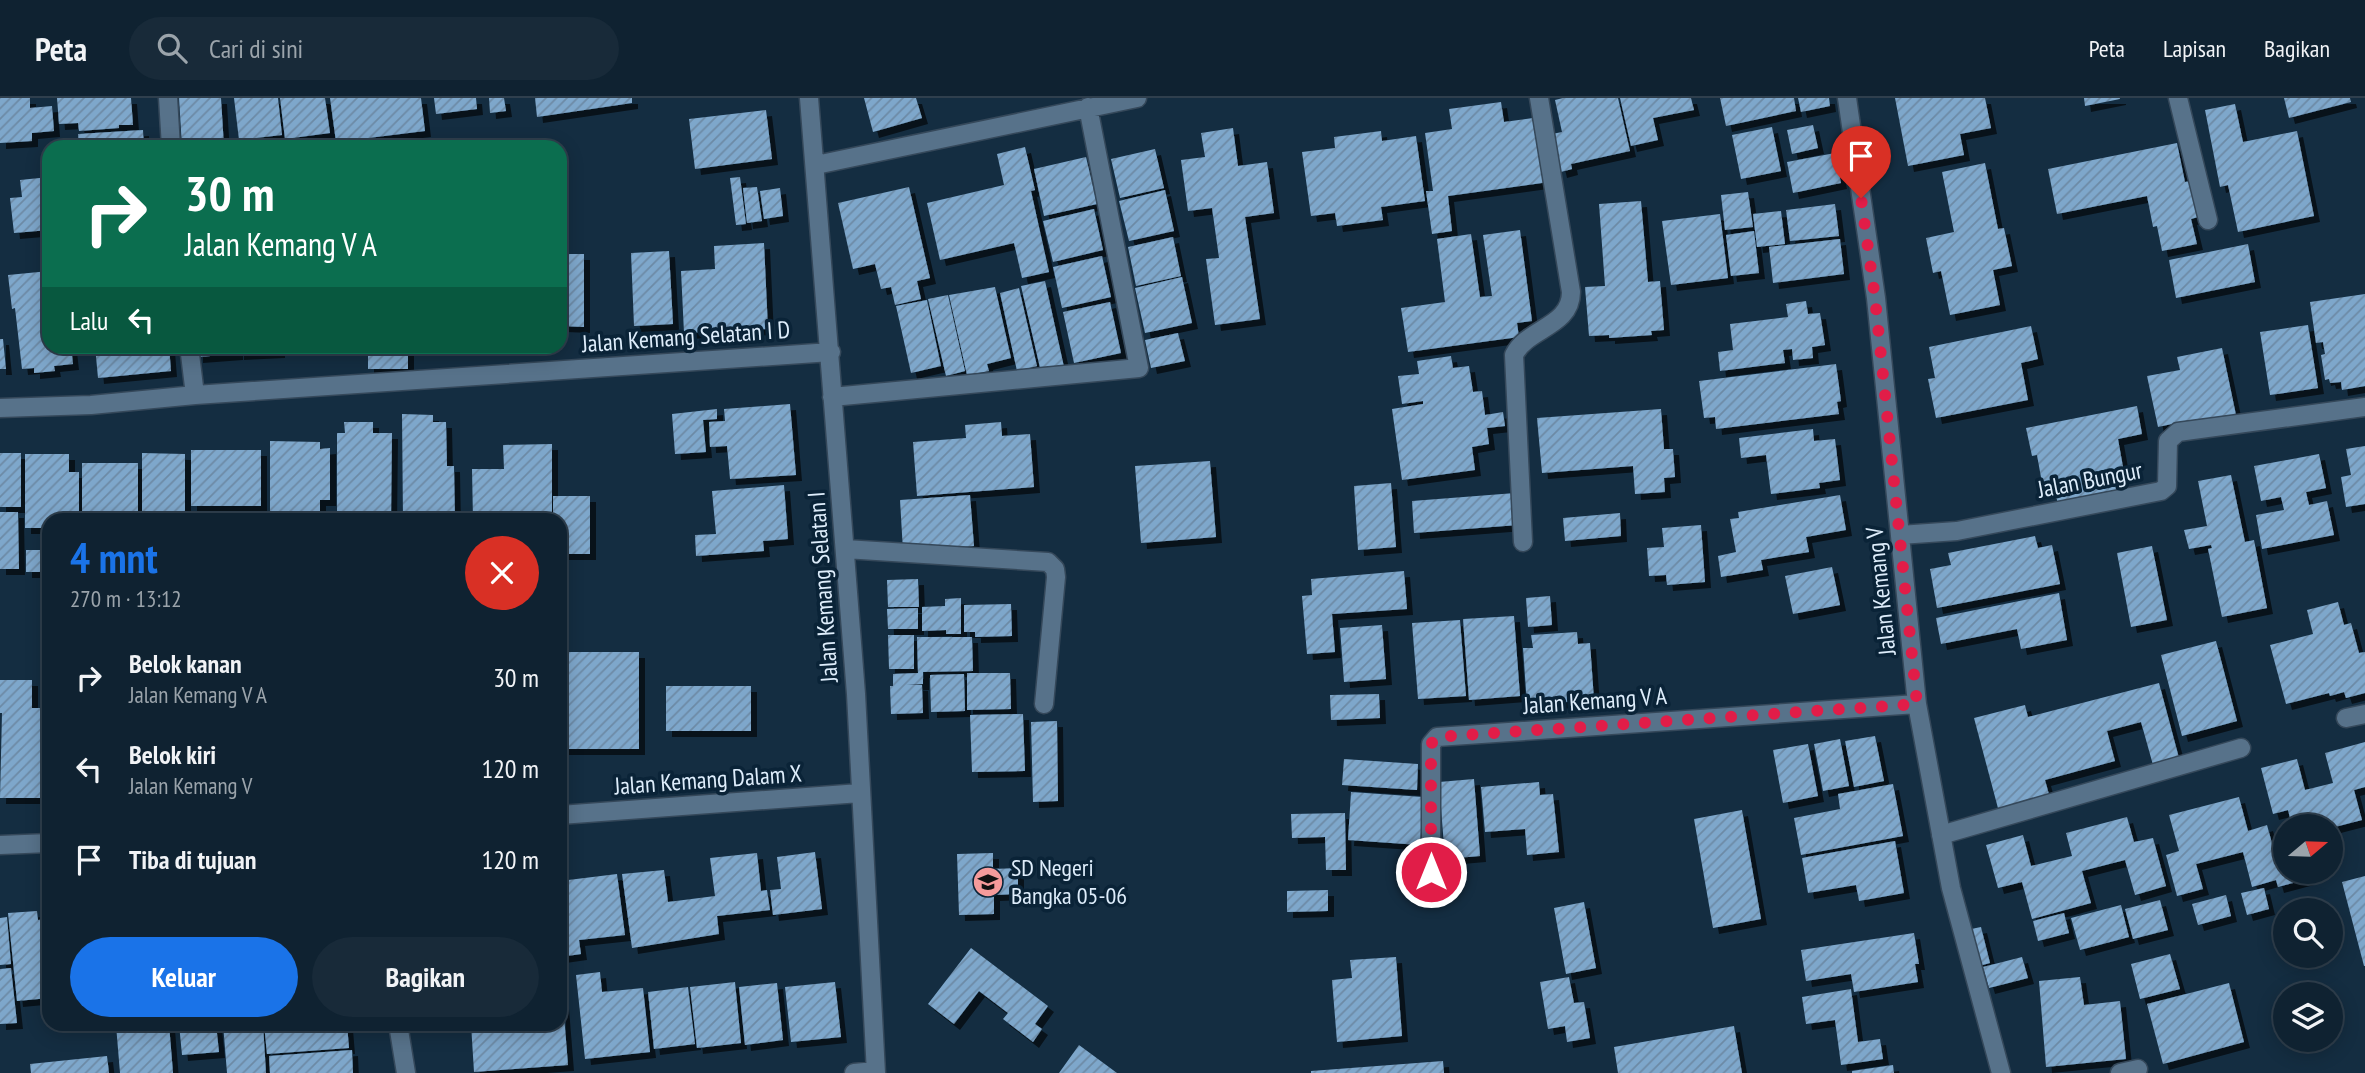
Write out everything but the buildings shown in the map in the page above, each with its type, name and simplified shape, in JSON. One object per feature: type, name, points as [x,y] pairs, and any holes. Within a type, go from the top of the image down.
[{"type":"street","points":[[168,98],[171,140]]},
{"type":"street","name":"Jalan Kemang Selatan I","points":[[809,98],[856,694],[875,1072]]},
{"type":"street","points":[[816,165],[1137,98]]},
{"type":"street","points":[[1523,541],[1514,355],[1522,343],[1564,314],[1571,303],[1539,98]]},
{"type":"street","name":"Jalan Kemang V","points":[[1847,98],[1875,298],[1917,704],[1951,888],[2001,1073]]},
{"type":"street","points":[[2178,98],[2208,220]]},
{"type":"street","points":[[832,397],[1139,368],[1088,107]]},
{"type":"street","name":"Jalan Kemang Selatan I D","points":[[0,408],[91,405],[195,395],[831,352]]},
{"type":"street","points":[[191,354],[195,395]]},
{"type":"street","name":"Jalan Bungur","points":[[1900,535],[1976,528],[2161,491],[2168,483],[2168,441],[2178,432],[2365,408]]},
{"type":"street","points":[[845,549],[1048,562],[1055,569],[1056,577],[1044,704]]},
{"type":"street","name":"Jalan Kemang V A","points":[[1431,896],[1431,744],[1437,737],[1917,704]]},
{"type":"street","points":[[2346,718],[2365,714]]},
{"type":"street","points":[[1941,835],[2241,748]]},
{"type":"street","name":"Jalan Kemang Dalam X","points":[[567,814],[860,793]]},
{"type":"street","points":[[0,845],[42,843]]},
{"type":"street","points":[[399,1031],[406,1073]]},
{"type":"street","points":[[854,1073],[875,1072]]},
{"type":"place","name":"SD Negeri Bangka 05-06","points":[[988,882]]},
{"type":"route","points":[[1431,872],[1431,744],[1437,737],[1917,704],[1875,298],[1861,198]]}]
